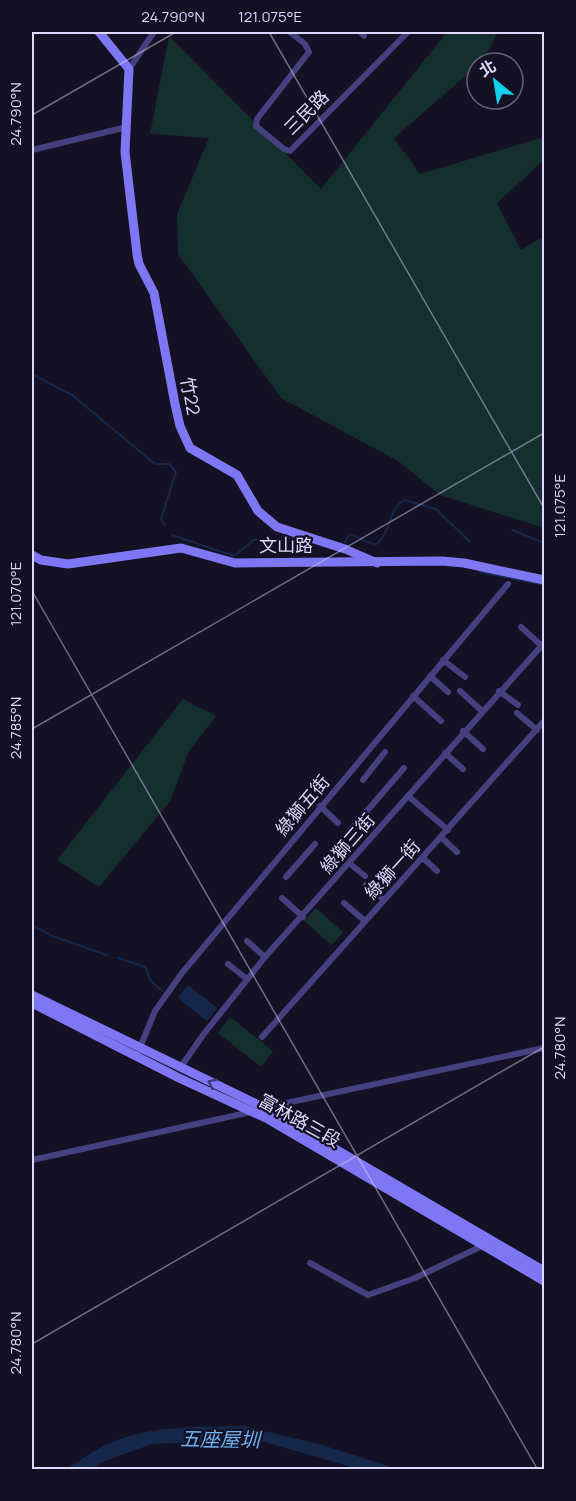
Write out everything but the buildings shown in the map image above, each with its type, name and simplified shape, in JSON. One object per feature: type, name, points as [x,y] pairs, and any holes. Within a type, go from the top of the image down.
[{"type":"main road","points":[[99,32],[129,69]]},
{"type":"main road","name":"竹22","points":[[129,69],[126,159],[139,264],[154,293],[174,404],[185,441],[190,448],[237,475],[258,511],[277,526],[345,549],[377,563]]},
{"type":"main road","name":"文山路","points":[[32,555],[41,560],[68,564],[181,548],[234,563],[464,563],[544,580]]},
{"type":"main road","name":"富林路三段","points":[[32,995],[252,1112],[544,1281]]},
{"type":"main road","name":"富林路三段","points":[[32,1003],[138,1053],[180,1068],[265,1107],[544,1271]]},
{"type":"street","points":[[129,69],[154,32]]},
{"type":"street","name":"三民路","points":[[290,32],[305,44],[309,52],[257,118],[256,126],[284,149],[290,150],[408,32]]},
{"type":"street","points":[[32,150],[128,127]]},
{"type":"street","name":"綠獅五街","points":[[138,1053],[155,1011],[182,973],[508,584]]},
{"type":"street","points":[[521,627],[543,645]]},
{"type":"street","name":"綠獅三街","points":[[180,1068],[202,1035],[265,957],[303,917],[463,731],[543,645]]},
{"type":"street","points":[[443,660],[465,677]]},
{"type":"street","points":[[430,676],[448,692]]},
{"type":"street","points":[[499,691],[518,705]]},
{"type":"street","points":[[460,692],[482,711]]},
{"type":"street","points":[[413,696],[441,721]]},
{"type":"street","points":[[517,713],[542,726]]},
{"type":"street","name":"綠獅一街","points":[[262,1037],[542,726]]},
{"type":"street","points":[[463,731],[483,749]]},
{"type":"street","points":[[363,780],[385,752]]},
{"type":"street","points":[[445,753],[463,769]]},
{"type":"street","points":[[347,834],[404,768]]},
{"type":"street","points":[[408,796],[448,830]]},
{"type":"street","points":[[320,806],[338,823]]},
{"type":"street","points":[[441,837],[458,852]]},
{"type":"street","points":[[286,877],[315,844]]},
{"type":"street","points":[[423,858],[437,871]]},
{"type":"street","points":[[349,863],[365,876]]},
{"type":"street","points":[[366,885],[384,900]]},
{"type":"street","points":[[282,898],[303,917]]},
{"type":"street","points":[[344,903],[365,921]]},
{"type":"street","points":[[247,941],[265,957]]},
{"type":"street","points":[[228,964],[248,979]]},
{"type":"street","points":[[32,1160],[544,1047]]},
{"type":"street","points":[[310,1263],[368,1295],[415,1278],[482,1246]]},
{"type":"green space","points":[[447,32],[498,32],[488,51],[465,51],[465,76],[394,138],[420,174],[544,137],[544,160],[497,203],[521,250],[544,236],[544,528],[440,495],[398,461],[281,398],[178,254],[177,214],[209,138],[150,134],[169,36],[321,189]]},
{"type":"green space","points":[[183,699],[216,716],[189,751],[170,801],[99,887],[57,860]]},
{"type":"green space","points":[[316,908],[343,932],[332,945],[304,921]]},
{"type":"green space","points":[[230,1017],[273,1051],[261,1067],[218,1033]]},
{"type":"water","points":[[188,985],[217,1008],[207,1021],[178,998]]},
{"type":"water","name":"五座屋圳","points":[[244,1426],[322,1445],[398,1469],[358,1469],[258,1440],[152,1444],[100,1463],[91,1469],[66,1469],[104,1446],[142,1433],[175,1428]]},
{"type":"waterway","points":[[32,374],[72,395],[155,464],[169,464],[176,472],[161,519],[165,525]]},
{"type":"waterway","points":[[345,542],[350,534],[375,545],[384,535],[395,510],[404,500],[436,509],[470,542]]},
{"type":"waterway","points":[[512,530],[544,543]]},
{"type":"waterway","points":[[172,535],[234,556],[254,540],[298,538]]},
{"type":"waterway","points":[[480,572],[544,585]]},
{"type":"waterway","points":[[32,925],[52,936],[107,955]]},
{"type":"waterway","points":[[118,958],[146,967],[150,980],[162,991]]}]
